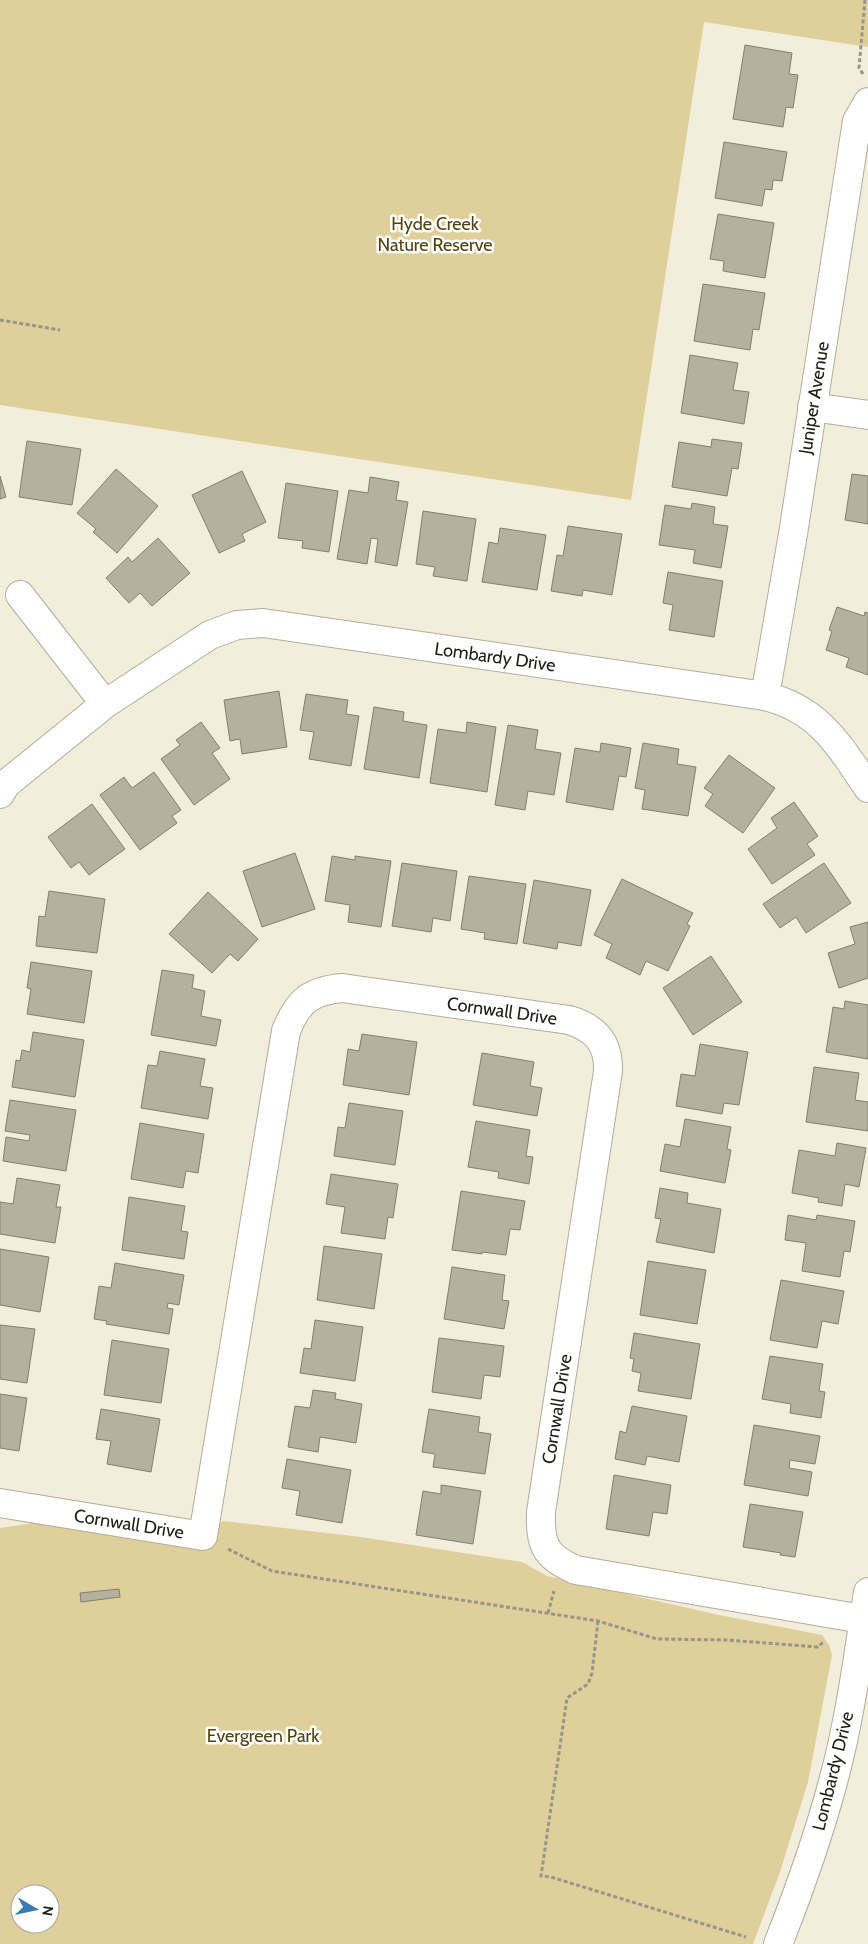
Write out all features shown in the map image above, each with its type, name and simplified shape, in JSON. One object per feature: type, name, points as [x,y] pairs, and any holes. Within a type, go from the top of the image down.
[{"type":"street","name":"Juniper Avenue","points":[[765,696],[857,121],[868,102]]},
{"type":"street","points":[[812,406],[868,415]]},
{"type":"street","points":[[20,595],[105,704]]},
{"type":"street","name":"Lombardy Drive","points":[[0,794],[6,784],[105,704],[210,635],[237,625],[263,623],[765,696],[789,703],[816,720],[836,742],[868,788]]},
{"type":"street","name":"Cornwall Drive","points":[[0,1503],[203,1536],[286,1031],[298,1006],[307,998],[321,991],[342,988],[569,1020],[580,1023],[590,1030],[599,1037],[605,1048],[608,1058],[608,1071],[541,1512],[540,1532],[550,1554],[561,1564],[576,1570],[866,1620]]},
{"type":"street","name":"Lombardy Drive","points":[[778,1944],[803,1878],[833,1782],[848,1716],[866,1620],[868,1592]]},
{"type":"path","points":[[865,0],[859,68],[868,80]]},
{"type":"path","points":[[0,320],[60,330]]},
{"type":"path","points":[[203,1536],[272,1571],[598,1621],[657,1639],[727,1640],[818,1646],[825,1640]]},
{"type":"path","points":[[598,1621],[588,1684],[567,1698],[540,1876],[551,1877],[746,1937]]},
{"type":"green space","name":"Hyde Creek Nature Reserve","points":[[0,0],[868,0],[868,47],[704,22],[631,500],[0,405]]},
{"type":"green space","name":"Evergreen Park","points":[[223,1521],[361,1537],[522,1562],[547,1576],[719,1615],[822,1635],[829,1645],[832,1655],[808,1782],[779,1875],[753,1944],[0,1944],[0,1528],[33,1523],[203,1536]]},
{"type":"building","points":[[745,45],[792,53],[789,74],[798,75],[793,108],[786,107],[783,127],[733,119]]},
{"type":"building","points":[[724,142],[787,152],[782,181],[773,180],[772,190],[765,189],[762,206],[715,198]]},
{"type":"building","points":[[718,214],[774,223],[765,278],[723,271],[724,261],[710,259]]},
{"type":"building","points":[[703,284],[765,293],[759,330],[753,329],[750,350],[694,341]]},
{"type":"building","points":[[690,355],[738,363],[733,390],[749,392],[744,424],[681,413]]},
{"type":"building","points":[[712,439],[742,443],[738,469],[732,468],[727,496],[672,487],[679,442],[711,447]]},
{"type":"building","points":[[27,441],[81,449],[72,505],[19,497]]},
{"type":"building","points":[[116,469],[158,506],[117,553],[93,532],[96,529],[77,513]]},
{"type":"building","points":[[242,471],[266,522],[242,534],[245,541],[219,553],[192,495]]},
{"type":"building","points":[[852,474],[868,476],[868,524],[845,520]]},
{"type":"building","points":[[0,476],[6,497],[0,499]]},
{"type":"building","points":[[370,477],[399,482],[396,500],[408,502],[397,566],[375,562],[378,539],[371,538],[367,564],[337,559],[349,490],[368,493]]},
{"type":"building","points":[[286,483],[338,491],[329,552],[302,548],[303,541],[278,538]]},
{"type":"building","points":[[692,503],[715,507],[713,524],[728,526],[721,568],[693,563],[695,550],[659,545],[665,505],[691,509]]},
{"type":"building","points":[[423,511],[476,519],[467,581],[433,576],[435,567],[416,564]]},
{"type":"building","points":[[568,526],[622,534],[612,595],[583,590],[582,596],[551,591],[557,555],[563,556]]},
{"type":"building","points":[[500,528],[546,535],[537,590],[482,582],[489,542],[498,544]]},
{"type":"building","points":[[158,538],[190,573],[152,606],[140,593],[129,603],[106,578],[128,557],[132,562]]},
{"type":"building","points":[[668,572],[723,581],[714,637],[669,630],[673,605],[663,603]]},
{"type":"building","points":[[837,607],[864,616],[865,612],[868,613],[868,675],[846,667],[849,658],[826,650],[832,631],[829,630]]},
{"type":"building","points":[[279,691],[287,747],[242,754],[240,739],[230,741],[224,700]]},
{"type":"building","points":[[306,694],[348,700],[346,714],[359,716],[351,766],[309,759],[314,732],[300,730]]},
{"type":"building","points":[[374,707],[404,712],[403,721],[427,725],[419,778],[364,769]]},
{"type":"building","points":[[201,722],[220,748],[212,753],[230,779],[194,805],[161,759],[180,745],[176,740]]},
{"type":"building","points":[[467,722],[496,727],[487,792],[430,783],[438,729],[466,733]]},
{"type":"building","points":[[508,725],[538,730],[535,749],[561,753],[554,795],[528,791],[525,810],[495,805]]},
{"type":"building","points":[[601,743],[631,748],[626,777],[619,776],[613,810],[566,802],[575,748],[600,752]]},
{"type":"building","points":[[643,743],[679,749],[677,764],[696,767],[688,816],[642,809],[645,790],[635,788]]},
{"type":"building","points":[[729,755],[775,788],[743,833],[705,806],[713,794],[704,788]]},
{"type":"building","points":[[154,772],[181,810],[172,816],[177,823],[140,850],[100,795],[124,777],[132,788]]},
{"type":"building","points":[[794,802],[818,836],[807,844],[815,855],[772,884],[748,849],[777,828],[771,818]]},
{"type":"building","points":[[92,804],[125,849],[89,875],[79,862],[71,868],[48,837]]},
{"type":"building","points":[[295,853],[315,909],[262,927],[243,871]]},
{"type":"building","points":[[332,856],[355,860],[355,856],[391,861],[381,927],[348,922],[350,905],[325,901]]},
{"type":"building","points":[[402,863],[457,871],[450,921],[433,918],[431,932],[392,926]]},
{"type":"building","points":[[824,863],[851,903],[806,933],[796,917],[780,928],[763,904]]},
{"type":"building","points":[[469,876],[526,884],[517,944],[484,939],[485,933],[461,929]]},
{"type":"building","points":[[622,879],[693,913],[687,924],[690,926],[668,971],[646,961],[640,975],[606,958],[612,944],[594,935]]},
{"type":"building","points":[[534,880],[591,890],[581,946],[558,942],[557,949],[523,943]]},
{"type":"building","points":[[49,891],[105,899],[97,953],[36,946],[39,916],[45,917]]},
{"type":"building","points":[[208,892],[258,939],[238,961],[230,954],[212,973],[169,934]]},
{"type":"building","points":[[868,922],[868,978],[839,988],[828,953],[855,944],[850,927]]},
{"type":"building","points":[[711,956],[742,1002],[693,1035],[663,988]]},
{"type":"building","points":[[31,962],[92,971],[84,1023],[27,1014],[31,989],[27,988]]},
{"type":"building","points":[[162,970],[194,975],[192,988],[205,991],[201,1016],[221,1020],[216,1046],[151,1035]]},
{"type":"building","points":[[845,1001],[868,1005],[868,1059],[826,1052],[833,1007],[844,1009]]},
{"type":"building","points":[[33,1032],[84,1040],[75,1097],[12,1087],[16,1060],[20,1061],[22,1050],[30,1052]]},
{"type":"building","points":[[362,1034],[417,1042],[409,1095],[343,1085],[348,1049],[359,1051]]},
{"type":"building","points":[[700,1044],[748,1052],[739,1105],[724,1103],[722,1114],[676,1106],[681,1074],[695,1076]]},
{"type":"building","points":[[160,1051],[205,1059],[200,1086],[213,1088],[208,1119],[141,1108],[148,1065],[157,1066]]},
{"type":"building","points":[[482,1053],[534,1062],[530,1086],[542,1088],[537,1116],[473,1105]]},
{"type":"building","points":[[814,1067],[859,1073],[855,1100],[868,1102],[868,1131],[806,1122]]},
{"type":"building","points":[[10,1100],[76,1110],[66,1171],[3,1161],[6,1137],[29,1141],[30,1135],[5,1131]]},
{"type":"building","points":[[349,1103],[403,1111],[395,1165],[334,1156],[338,1127],[345,1128]]},
{"type":"building","points":[[685,1119],[731,1127],[727,1149],[731,1150],[725,1183],[660,1171],[665,1144],[680,1147]]},
{"type":"building","points":[[476,1121],[530,1130],[526,1156],[533,1157],[529,1184],[498,1178],[499,1172],[468,1167]]},
{"type":"building","points":[[140,1123],[204,1134],[198,1173],[186,1171],[183,1188],[131,1179]]},
{"type":"building","points":[[837,1143],[866,1148],[859,1187],[845,1184],[842,1206],[818,1202],[819,1198],[792,1193],[799,1150],[835,1156]]},
{"type":"building","points":[[331,1174],[398,1184],[393,1218],[388,1217],[385,1239],[341,1233],[345,1207],[326,1204]]},
{"type":"building","points":[[17,1178],[60,1185],[56,1207],[61,1207],[55,1243],[0,1234],[0,1202],[13,1204]]},
{"type":"building","points":[[660,1188],[688,1193],[687,1203],[721,1209],[714,1253],[656,1242],[661,1219],[655,1218]]},
{"type":"building","points":[[461,1191],[525,1201],[520,1230],[510,1229],[506,1255],[452,1250]]},
{"type":"building","points":[[129,1197],[185,1206],[181,1231],[188,1232],[184,1259],[122,1250]]},
{"type":"building","points":[[788,1215],[816,1220],[817,1215],[855,1221],[850,1252],[844,1251],[840,1277],[802,1271],[806,1243],[785,1240]]},
{"type":"building","points":[[324,1246],[382,1254],[374,1309],[317,1300]]},
{"type":"building","points":[[0,1249],[49,1257],[40,1312],[0,1305]]},
{"type":"building","points":[[648,1261],[706,1270],[697,1324],[640,1315]]},
{"type":"building","points":[[115,1263],[184,1275],[179,1305],[168,1303],[167,1308],[173,1309],[169,1334],[106,1324],[107,1321],[94,1319],[99,1286],[111,1288]]},
{"type":"building","points":[[452,1267],[505,1275],[502,1300],[509,1301],[504,1329],[444,1319]]},
{"type":"building","points":[[781,1280],[844,1291],[838,1324],[822,1321],[817,1348],[770,1340]]},
{"type":"building","points":[[315,1320],[363,1327],[355,1381],[300,1373],[304,1348],[311,1349]]},
{"type":"building","points":[[0,1325],[35,1329],[27,1383],[0,1379]]},
{"type":"building","points":[[634,1333],[700,1344],[691,1399],[638,1391],[641,1373],[632,1371],[634,1359],[630,1358]]},
{"type":"building","points":[[439,1338],[504,1346],[500,1377],[484,1375],[481,1399],[432,1392]]},
{"type":"building","points":[[112,1340],[169,1349],[161,1403],[104,1395]]},
{"type":"building","points":[[770,1356],[823,1364],[819,1391],[825,1392],[821,1418],[790,1413],[791,1404],[762,1399]]},
{"type":"building","points":[[313,1390],[336,1393],[335,1399],[362,1404],[356,1443],[320,1437],[318,1452],[288,1447],[295,1406],[310,1408]]},
{"type":"building","points":[[0,1394],[27,1398],[19,1451],[0,1448]]},
{"type":"building","points":[[632,1406],[687,1416],[679,1462],[647,1456],[645,1465],[615,1459],[620,1431],[626,1433]]},
{"type":"building","points":[[101,1409],[160,1419],[151,1472],[107,1464],[111,1441],[96,1439]]},
{"type":"building","points":[[429,1409],[480,1417],[478,1432],[491,1434],[485,1474],[433,1467],[435,1454],[422,1452]]},
{"type":"building","points":[[754,1425],[820,1436],[815,1464],[790,1460],[789,1468],[812,1472],[808,1496],[744,1485]]},
{"type":"building","points":[[287,1459],[351,1470],[342,1523],[296,1515],[300,1491],[282,1488]]},
{"type":"building","points":[[614,1475],[671,1485],[667,1514],[653,1512],[649,1536],[606,1529]]},
{"type":"building","points":[[441,1485],[481,1491],[473,1544],[416,1535],[423,1491],[441,1494]]},
{"type":"building","points":[[750,1504],[803,1512],[795,1557],[743,1547]]},
{"type":"building","points":[[119,1589],[120,1597],[81,1602],[80,1593]]}]
